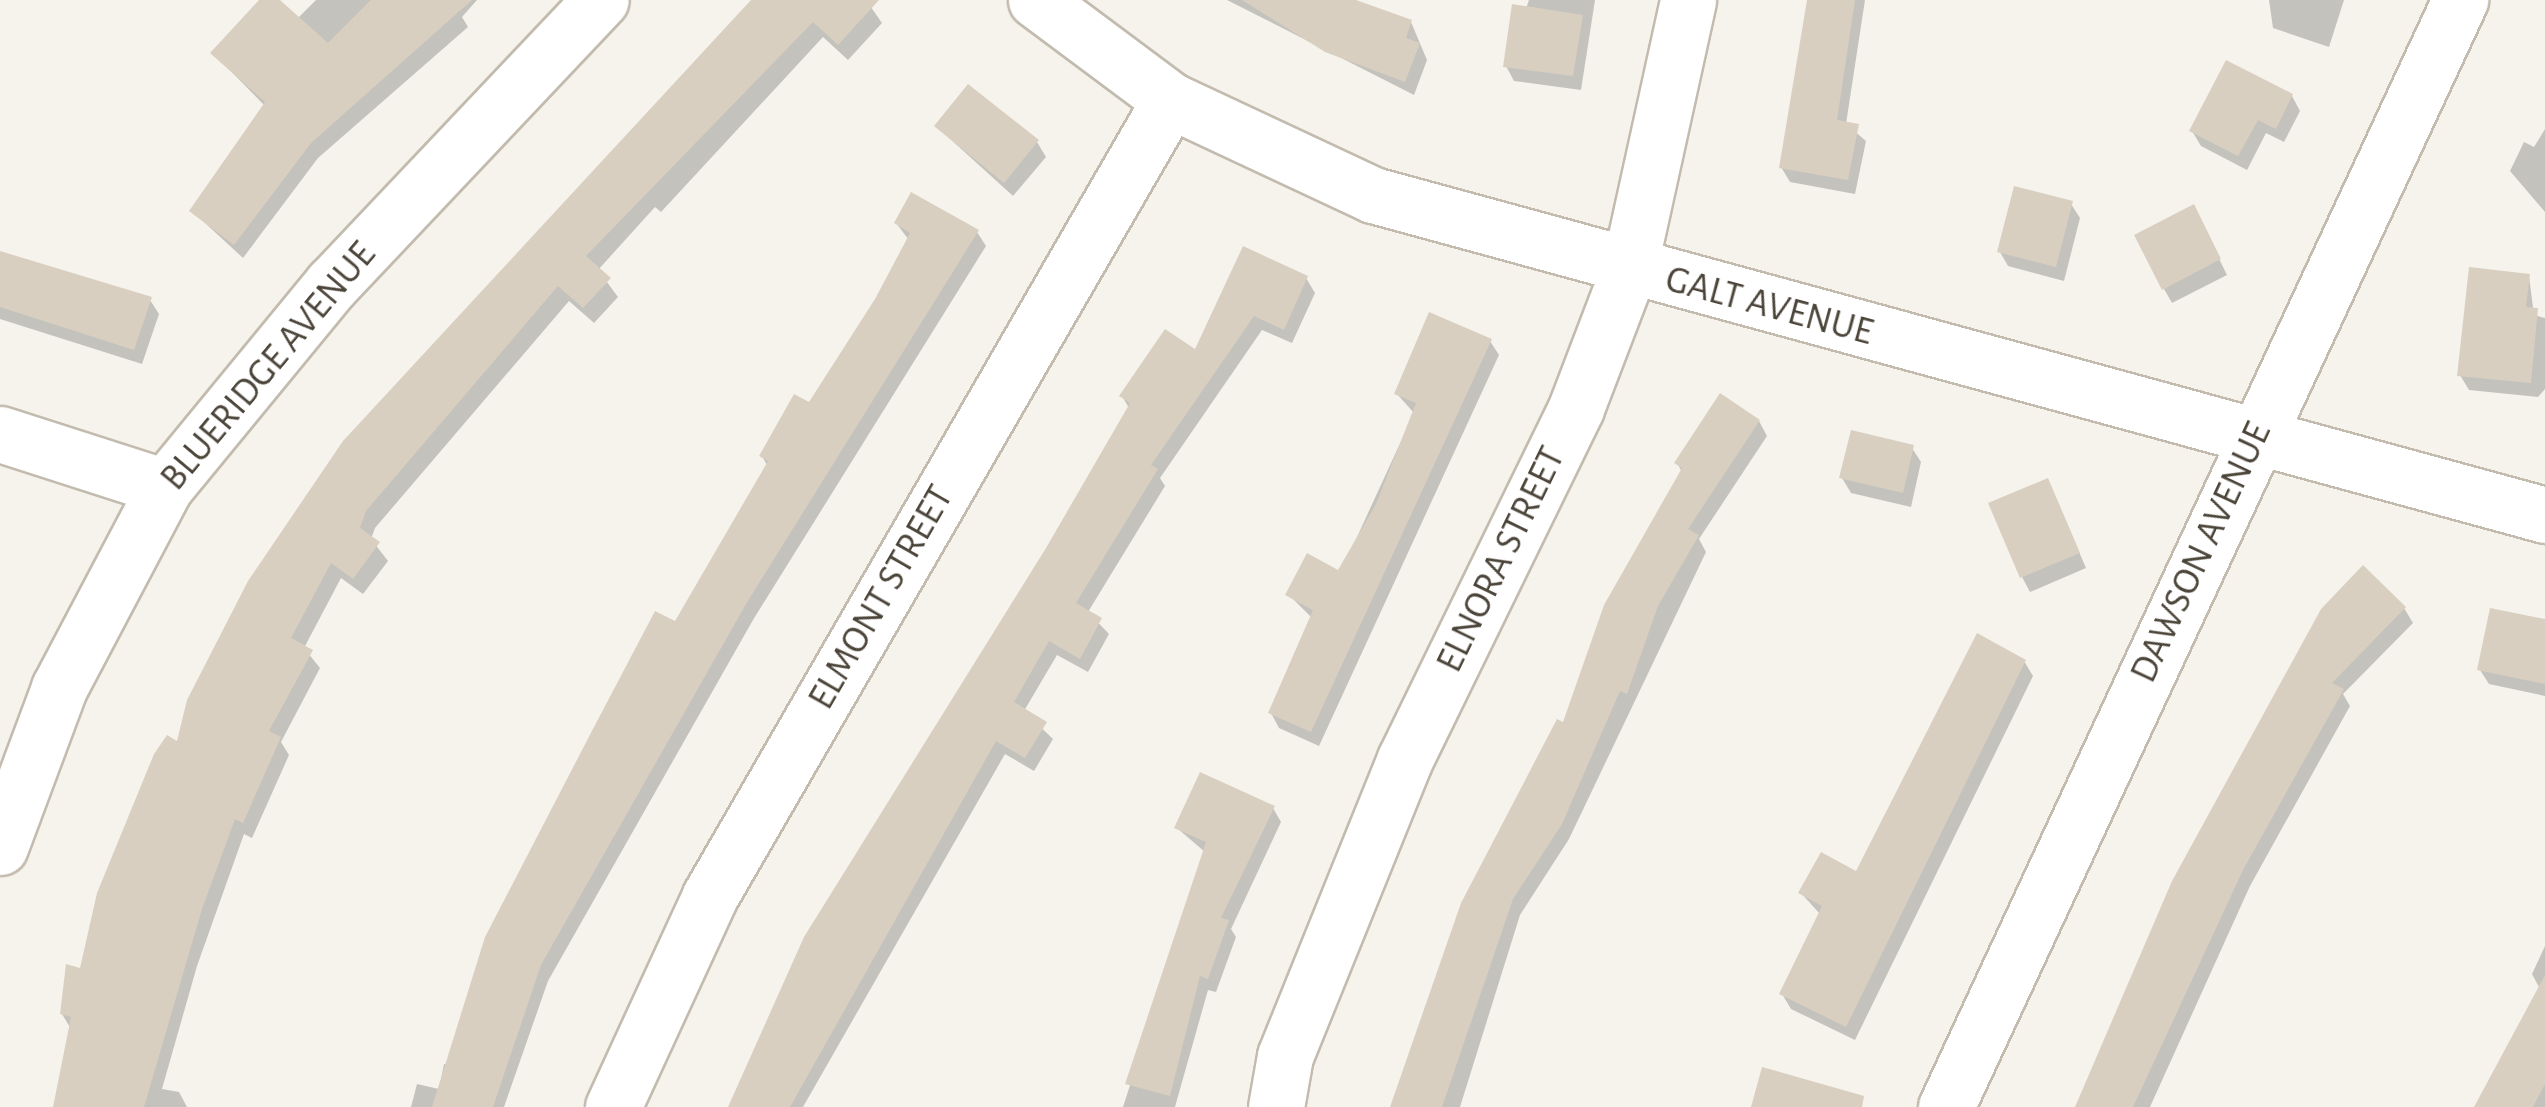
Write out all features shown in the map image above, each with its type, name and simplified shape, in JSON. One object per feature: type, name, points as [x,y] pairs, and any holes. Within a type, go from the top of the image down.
[{"type":"street","name":"BLUERIDGE AVENUE","points":[[0,848],[60,688],[165,487],[332,284],[602,0]]},
{"type":"street","name":"GALT AVENUE","points":[[1036,0],[1170,100],[1372,195],[2254,440],[2545,515]]},
{"type":"street","name":"ELNORA STREET","points":[[1276,1107],[1285,1056],[1405,759],[1576,408],[1628,269],[1688,0]]},
{"type":"street","name":"DAWSON AVENUE","points":[[1946,1107],[2460,0]]},
{"type":"street","name":"ELMONT STREET","points":[[613,1107],[710,896],[1170,100]]},
{"type":"street","points":[[0,434],[165,487]]},
{"type":"building","points":[[259,0],[280,0],[328,43],[371,0],[472,0],[311,143],[234,245],[189,211],[265,102],[210,53]]},
{"type":"building","points":[[751,0],[879,0],[838,45],[813,22],[586,256],[611,278],[583,308],[558,286],[366,511],[360,528],[380,542],[353,579],[331,563],[291,638],[313,650],[269,731],[281,737],[243,823],[235,819],[202,909],[144,1107],[53,1107],[71,1017],[60,1014],[66,964],[80,968],[97,893],[154,754],[167,735],[177,741],[187,700],[248,581],[343,441]]},
{"type":"building","points":[[1242,0],[1356,0],[1412,20],[1406,38],[1420,43],[1405,82],[1325,52]]},
{"type":"building","points":[[1807,0],[1855,0],[1837,120],[1859,124],[1848,180],[1779,168]]},
{"type":"building","points":[[1512,4],[1583,15],[1573,76],[1503,67]]},
{"type":"building","points":[[2226,60],[2293,94],[2276,129],[2258,120],[2238,156],[2189,131]]},
{"type":"building","points":[[968,84],[1039,140],[1004,183],[934,126]]},
{"type":"building","points":[[2014,186],[2073,201],[2056,267],[1997,252]]},
{"type":"building","points":[[911,192],[979,230],[746,604],[541,965],[493,1107],[432,1107],[485,937],[594,727],[655,611],[675,621],[768,461],[759,456],[794,394],[809,402],[875,299],[910,233],[894,223]]},
{"type":"building","points":[[2194,204],[2221,259],[2162,290],[2134,235]]},
{"type":"building","points":[[1243,246],[1308,276],[1284,330],[1254,316],[1151,465],[1158,469],[1076,603],[1102,618],[1080,659],[1049,641],[1014,702],[1047,722],[1025,758],[996,741],[790,1107],[728,1107],[804,937],[1046,548],[1130,403],[1119,396],[1165,329],[1195,349]]},
{"type":"building","points":[[0,251],[152,297],[134,350],[0,307]]},
{"type":"building","points":[[2469,267],[2530,274],[2526,307],[2538,308],[2531,383],[2457,376]]},
{"type":"building","points":[[1429,312],[1492,339],[1311,732],[1268,713],[1313,610],[1285,595],[1307,553],[1338,570],[1376,504],[1416,403],[1394,394]]},
{"type":"building","points":[[1720,393],[1760,420],[1688,529],[1699,535],[1658,606],[1627,694],[1620,691],[1562,824],[1513,899],[1442,1107],[1390,1107],[1461,903],[1557,719],[1563,722],[1604,605],[1682,468],[1674,463]]},
{"type":"building","points":[[1851,430],[1914,445],[1903,493],[1839,478]]},
{"type":"building","points":[[2048,478],[2080,553],[2020,578],[1988,503]]},
{"type":"building","points":[[2363,565],[2406,607],[2332,683],[2344,689],[2243,870],[2133,1107],[2075,1107],[2172,881],[2321,609]]},
{"type":"building","points":[[2490,608],[2545,619],[2545,684],[2477,670]]},
{"type":"building","points":[[1977,633],[2026,660],[1846,1027],[1779,994],[1822,906],[1798,893],[1821,852],[1856,871]]},
{"type":"building","points":[[1200,772],[1275,806],[1221,918],[1229,920],[1208,979],[1200,976],[1170,1096],[1125,1084],[1206,842],[1174,828]]},
{"type":"building","points":[[2545,975],[2545,1084],[2533,1107],[2474,1107]]},
{"type":"building","points":[[1762,1067],[1864,1096],[1862,1107],[1751,1107]]}]
